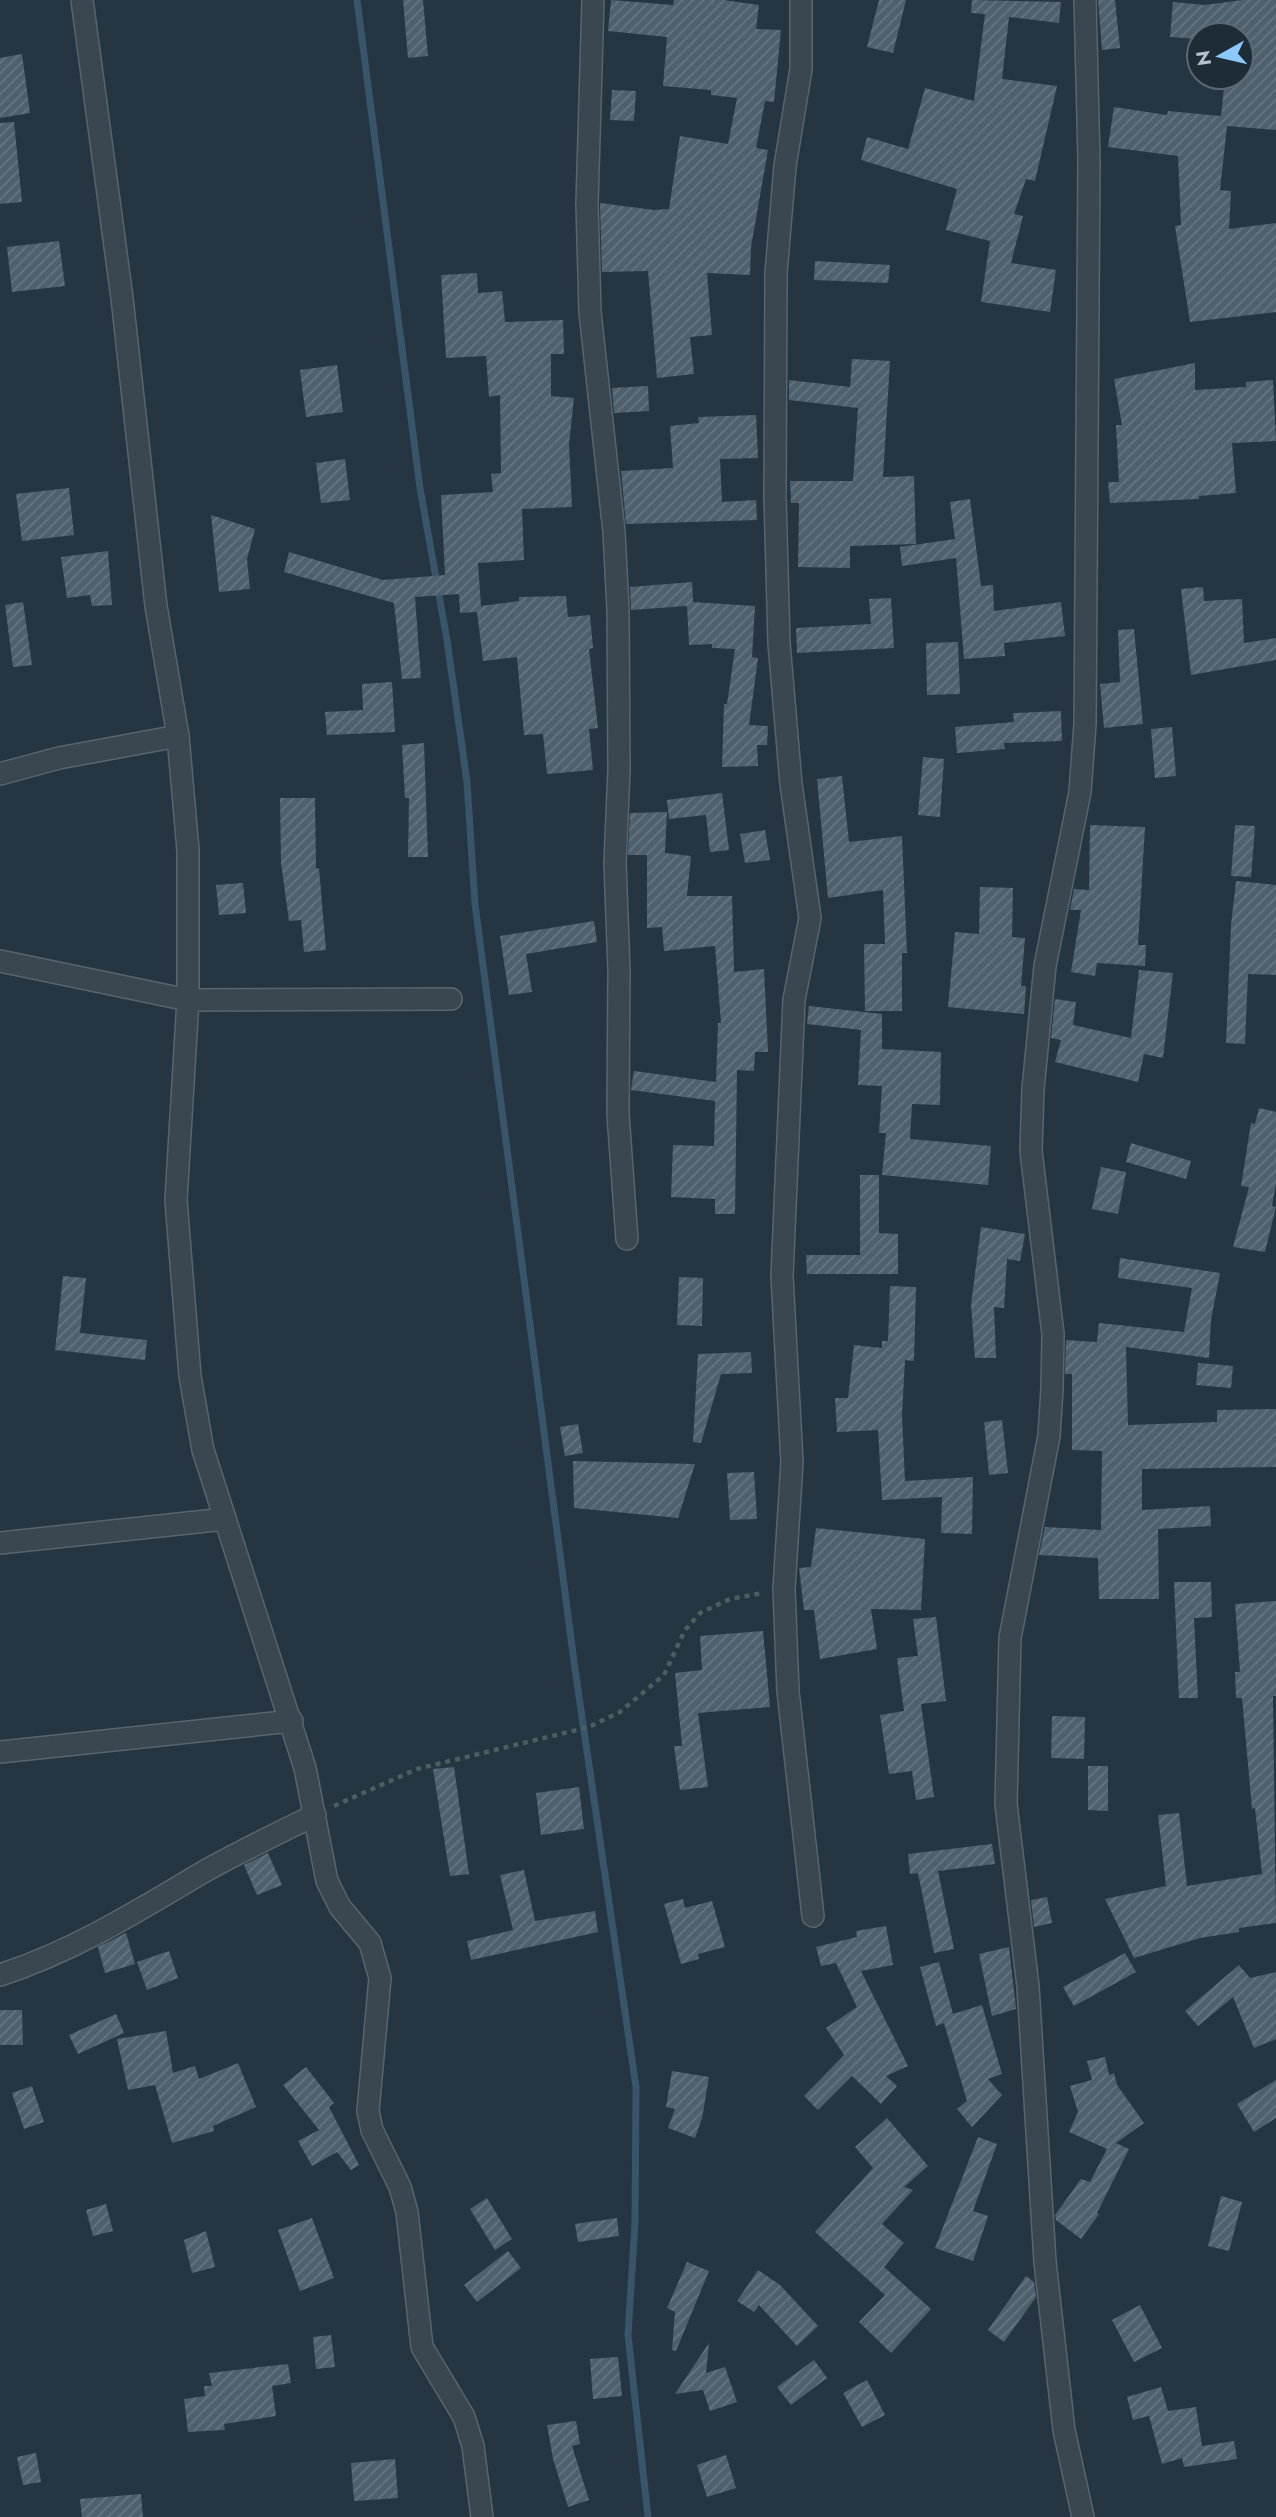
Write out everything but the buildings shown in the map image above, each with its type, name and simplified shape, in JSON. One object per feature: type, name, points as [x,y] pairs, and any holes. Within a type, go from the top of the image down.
[{"type":"street","points":[[82,0],[125,323],[156,606],[178,736],[189,888],[188,1000],[176,1200],[190,1376],[203,1450],[292,1721],[315,1815],[327,1881],[340,1907],[370,1943],[380,1978],[368,2111],[372,2130],[400,2187],[407,2212],[422,2347],[464,2417],[473,2446],[482,2517]]},
{"type":"street","points":[[593,0],[587,218],[590,312],[609,481],[618,609],[618,770],[614,863],[619,970],[618,1114],[627,1239]]},
{"type":"street","points":[[801,0],[801,69],[785,166],[776,273],[775,349],[779,643],[791,784],[810,918],[794,1000],[786,1132],[782,1276],[792,1462],[784,1589],[788,1691],[813,1916]]},
{"type":"street","points":[[1083,2517],[1064,2430],[1045,2262],[1028,1986],[1013,1881],[1006,1777],[1010,1639],[1049,1436],[1052,1389],[1053,1334],[1031,1150],[1033,1088],[1045,966],[1080,792],[1085,724],[1089,160],[1085,0]]},
{"type":"street","points":[[0,774],[59,758],[178,736]]},
{"type":"street","points":[[0,961],[188,1000],[451,999]]},
{"type":"street","points":[[0,1543],[225,1519]]},
{"type":"street","points":[[0,1752],[292,1721]]},
{"type":"street","points":[[0,1975],[46,1960],[130,1917],[254,1844],[315,1815]]},
{"type":"path","points":[[315,1815],[417,1769],[589,1727],[620,1712],[664,1675],[685,1630],[700,1613],[730,1599],[784,1589]]},
{"type":"waterway","points":[[357,0],[420,488],[447,640],[467,782],[475,904],[575,1669],[636,2087],[635,2223],[628,2335],[648,2517]]}]
